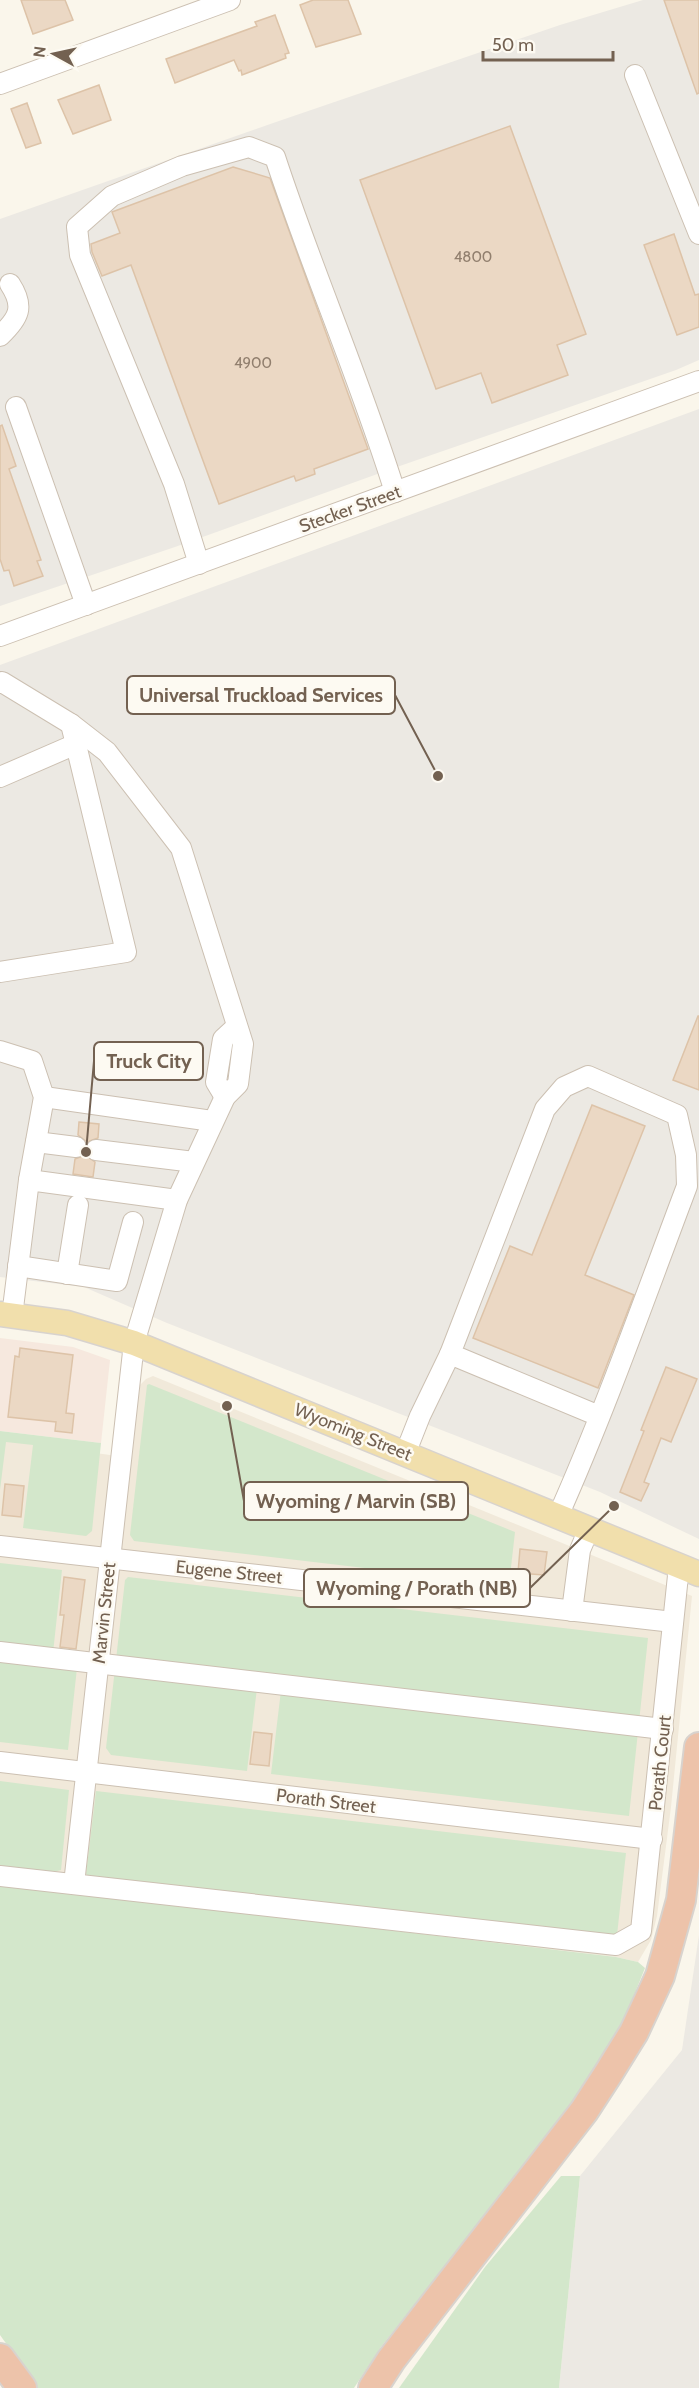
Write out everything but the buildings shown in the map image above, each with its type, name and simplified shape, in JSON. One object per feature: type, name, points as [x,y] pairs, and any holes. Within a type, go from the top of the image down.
[{"type":"highway","points":[[373,2388],[391,2360],[584,2111],[634,2032],[660,1976],[676,1922],[681,1900],[699,1747]]},
{"type":"highway","points":[[0,2358],[22,2388]]},
{"type":"main road","name":"Wyoming Street","points":[[6,1315],[67,1323],[134,1343],[689,1570]]},
{"type":"street","points":[[0,84],[230,0]]},
{"type":"street","points":[[635,75],[699,234]]},
{"type":"street","points":[[199,564],[174,484],[80,255],[77,227],[112,196],[182,166],[249,147],[276,157],[292,208],[370,413],[395,492]]},
{"type":"street","points":[[0,336],[19,314],[18,298],[10,284]]},
{"type":"street","name":"Stecker Street","points":[[0,636],[699,381]]},
{"type":"street","points":[[16,407],[86,605]]},
{"type":"street","name":"Marvin Street","points":[[1,682],[73,734],[107,752],[181,848],[243,1044],[238,1084],[225,1097],[212,1121],[177,1200],[134,1343],[74,1884]]},
{"type":"street","points":[[0,777],[73,734],[126,952],[0,972]]},
{"type":"street","points":[[0,1051],[32,1061],[44,1097],[29,1180],[18,1266],[6,1315]]},
{"type":"street","points":[[405,1454],[420,1416],[450,1354],[545,1109],[564,1087],[588,1076],[677,1114],[686,1155],[687,1186],[558,1516]]},
{"type":"street","points":[[44,1097],[212,1121]]},
{"type":"street","points":[[36,1142],[76,1147]]},
{"type":"street","points":[[96,1150],[194,1162]]},
{"type":"street","points":[[29,1180],[177,1200]]},
{"type":"street","points":[[68,1274],[78,1205]]},
{"type":"street","points":[[18,1266],[117,1281],[133,1222]]},
{"type":"street","points":[[450,1354],[599,1416]]},
{"type":"street","points":[[572,1611],[579,1555],[589,1529]]},
{"type":"street","name":"Eugene Street","points":[[0,1546],[673,1622]]},
{"type":"street","name":"Porath Court","points":[[74,1884],[616,1945],[641,1931],[673,1622],[689,1570]]},
{"type":"street","points":[[0,1652],[663,1729]]},
{"type":"street","name":"Porath Street","points":[[0,1762],[652,1839]]},
{"type":"street","points":[[0,1875],[74,1884]]},
{"type":"shaded area","points":[[643,0],[699,0],[699,360],[175,547],[0,606],[0,219],[560,25]]},
{"type":"shaded area","points":[[699,409],[699,1539],[600,1492],[167,1323],[84,1287],[0,1277],[0,665]]},
{"type":"shaded area","points":[[0,1338],[73,1347],[110,1360],[101,1443],[0,1431]]},
{"type":"shaded area","points":[[153,1376],[692,1596],[671,1807],[657,1916],[651,1940],[638,1962],[616,1957],[0,1885],[0,1440],[132,1458],[140,1385]]},
{"type":"shaded area","points":[[699,1935],[699,2388],[559,2388],[580,2176],[682,2050]]},
{"type":"green space","points":[[147,1385],[515,1532],[509,1585],[134,1541],[130,1535]]},
{"type":"green space","points":[[0,1431],[101,1443],[92,1531],[86,1536],[23,1528],[33,1445],[6,1442],[0,1490]]},
{"type":"green space","points":[[0,1563],[62,1570],[52,1662],[77,1668],[68,1750],[0,1742]]},
{"type":"green space","points":[[128,1577],[648,1638],[629,1816],[271,1774],[282,1682],[258,1680],[247,1771],[111,1755],[106,1748],[125,1580]]},
{"type":"green space","points":[[0,1781],[69,1790],[61,1870],[50,1873],[0,1868]]},
{"type":"green space","points":[[96,1791],[626,1853],[617,1935],[600,1939],[88,1876],[86,1874]]},
{"type":"green space","points":[[0,1884],[616,1957],[638,1962],[645,1968],[618,2035],[587,2086],[381,2347],[354,2388],[38,2388],[0,2335]]},
{"type":"green space","points":[[561,2176],[580,2176],[559,2388],[399,2388],[485,2267]]},
{"type":"place","name":"Universal Truckload Services","points":[[438,776]]},
{"type":"place","name":"Truck City","points":[[86,1152]]},
{"type":"place","name":"Wyoming / Marvin (SB)","points":[[227,1406]]},
{"type":"place","name":"Wyoming / Porath (NB)","points":[[614,1506]]}]
